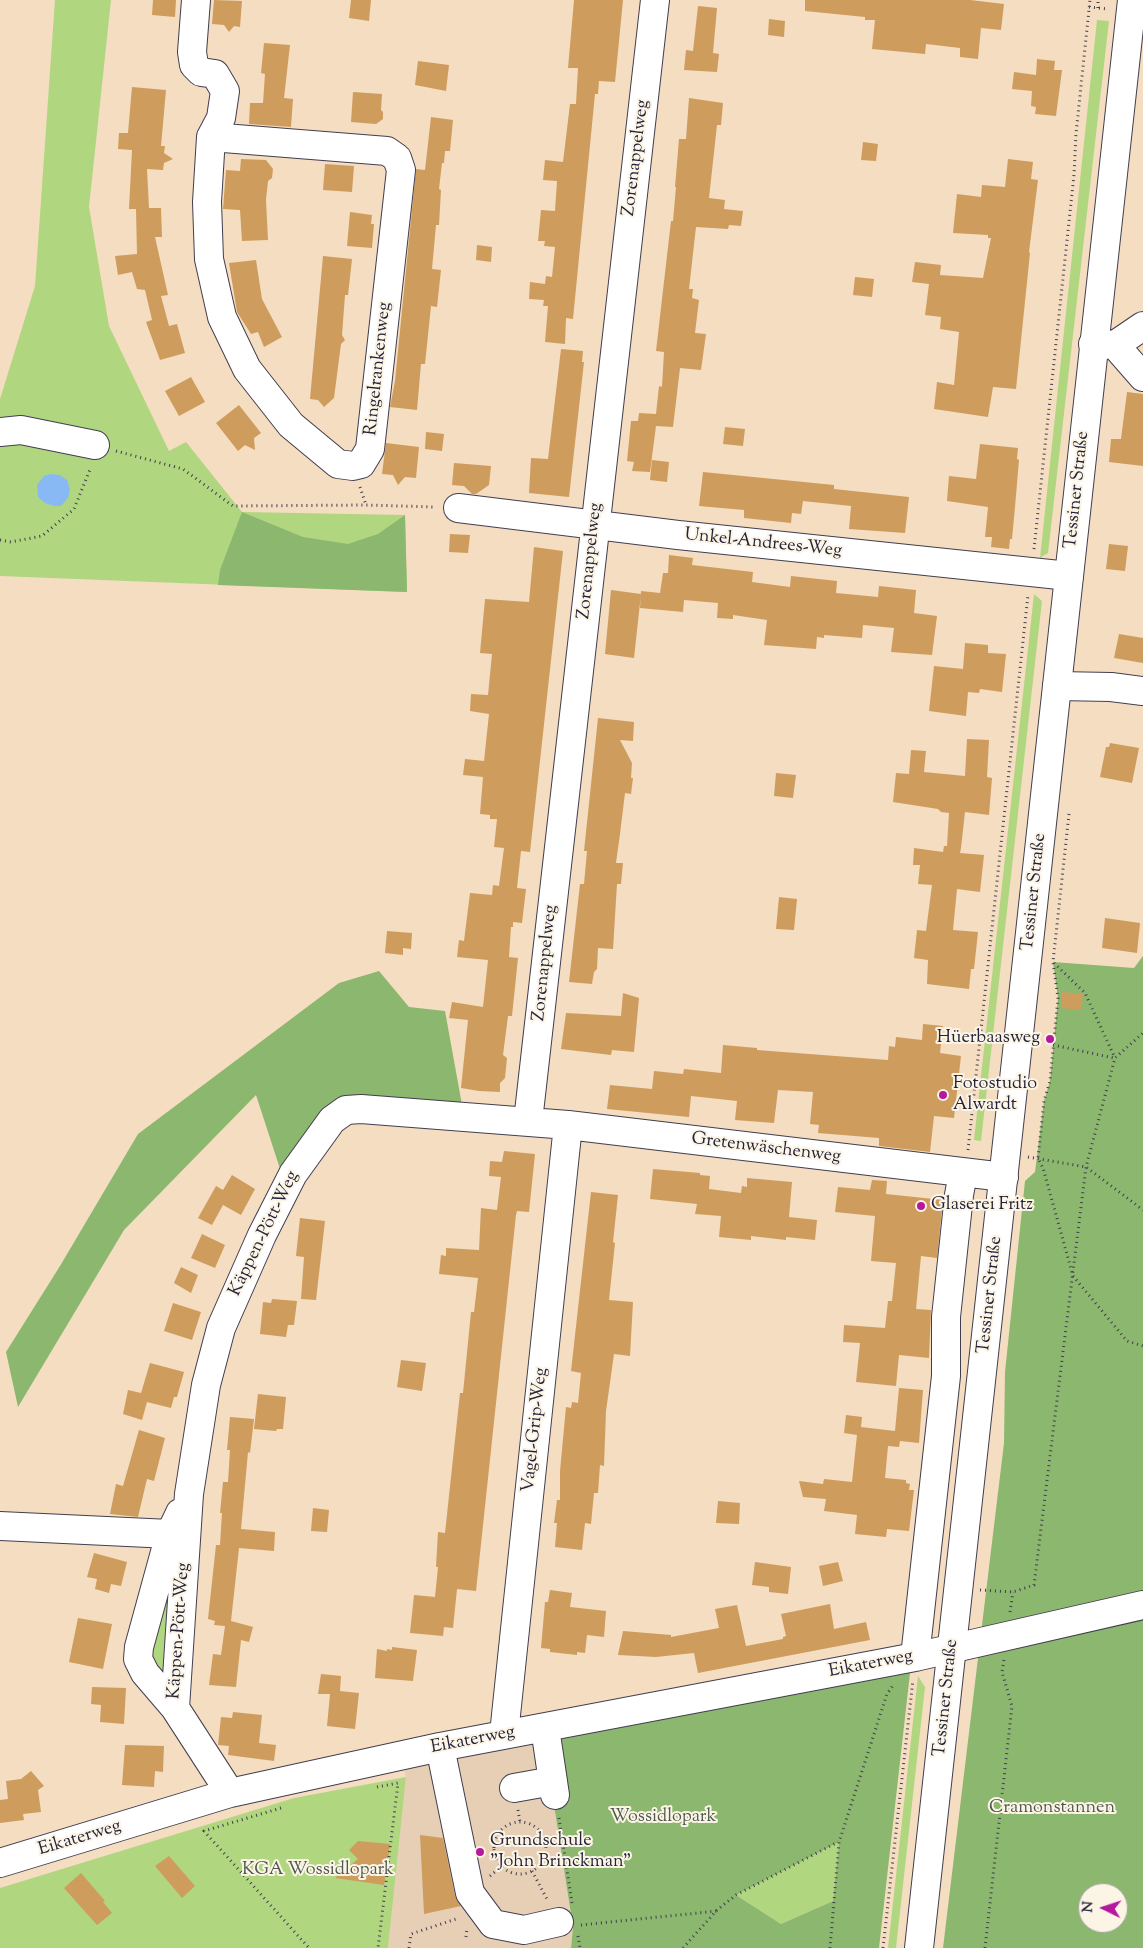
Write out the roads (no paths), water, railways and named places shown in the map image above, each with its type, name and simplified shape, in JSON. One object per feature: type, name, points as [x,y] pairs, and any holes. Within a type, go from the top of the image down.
[{"type":"street","name":"Ringelrankenweg","points":[[196,0],[192,52],[194,65],[201,72],[215,74],[225,91],[221,118],[211,137],[207,202],[209,259],[222,317],[247,369],[291,425],[338,464],[352,466],[361,464],[370,449],[401,170],[397,158],[388,150],[211,137]]},
{"type":"street","name":"Zorenappelweg","points":[[528,1121],[655,0]]},
{"type":"street","name":"Tessiner Straße","points":[[919,1948],[1069,576],[1104,344],[1132,0]]},
{"type":"street","points":[[1143,326],[1104,344],[1143,377]]},
{"type":"street","points":[[0,432],[21,430],[94,453]]},
{"type":"street","name":"Unkel-Andrees-Weg","points":[[458,508],[595,525],[1069,576]]},
{"type":"street","points":[[1057,686],[1111,687],[1143,691]]},
{"type":"street","name":"Käppen-Pött-Weg","points":[[175,1708],[189,1494],[206,1384],[221,1328],[262,1235],[292,1174],[332,1120],[346,1110],[361,1109],[528,1121]]},
{"type":"street","name":"Gretenwäschenweg","points":[[528,1121],[1004,1177]]},
{"type":"street","name":"Vagel-Grip-Weg","points":[[504,1734],[568,1125]]},
{"type":"street","name":"Tessiner Straße","points":[[911,1658],[946,1376],[946,1317],[963,1173]]},
{"type":"street","name":"Käppen-Pött-Weg","points":[[189,1494],[170,1534],[139,1647],[138,1660],[145,1673],[175,1708],[230,1793]]},
{"type":"street","points":[[0,1526],[170,1534]]},
{"type":"street","name":"Eikaterweg","points":[[0,1863],[230,1793],[504,1734],[545,1728],[911,1658],[1143,1605]]},
{"type":"street","points":[[514,1788],[554,1788],[545,1728]]},
{"type":"street","points":[[440,1747],[470,1893],[493,1924],[524,1930],[570,1918]]},
{"type":"water","points":[[51,474],[60,475],[67,480],[70,489],[68,498],[61,506],[45,503],[38,497],[37,485],[44,476]]},
{"type":"place","name":"Hüerbaasweg","points":[[1050,1039]]},
{"type":"place","name":"Fotostudio Alwardt","points":[[943,1095]]},
{"type":"place","name":"Glaserei Fritz","points":[[921,1206]]},
{"type":"place","name":"Grundschule \"John Brinckman\"","points":[[480,1852]]},
{"type":"park label","name":"Cramonstannen","points":[[1052,1809]]},
{"type":"park label","name":"Wossidlopark","points":[[663,1818]]},
{"type":"park label","name":"KGA Wossidlopark","points":[[318,1871]]}]
